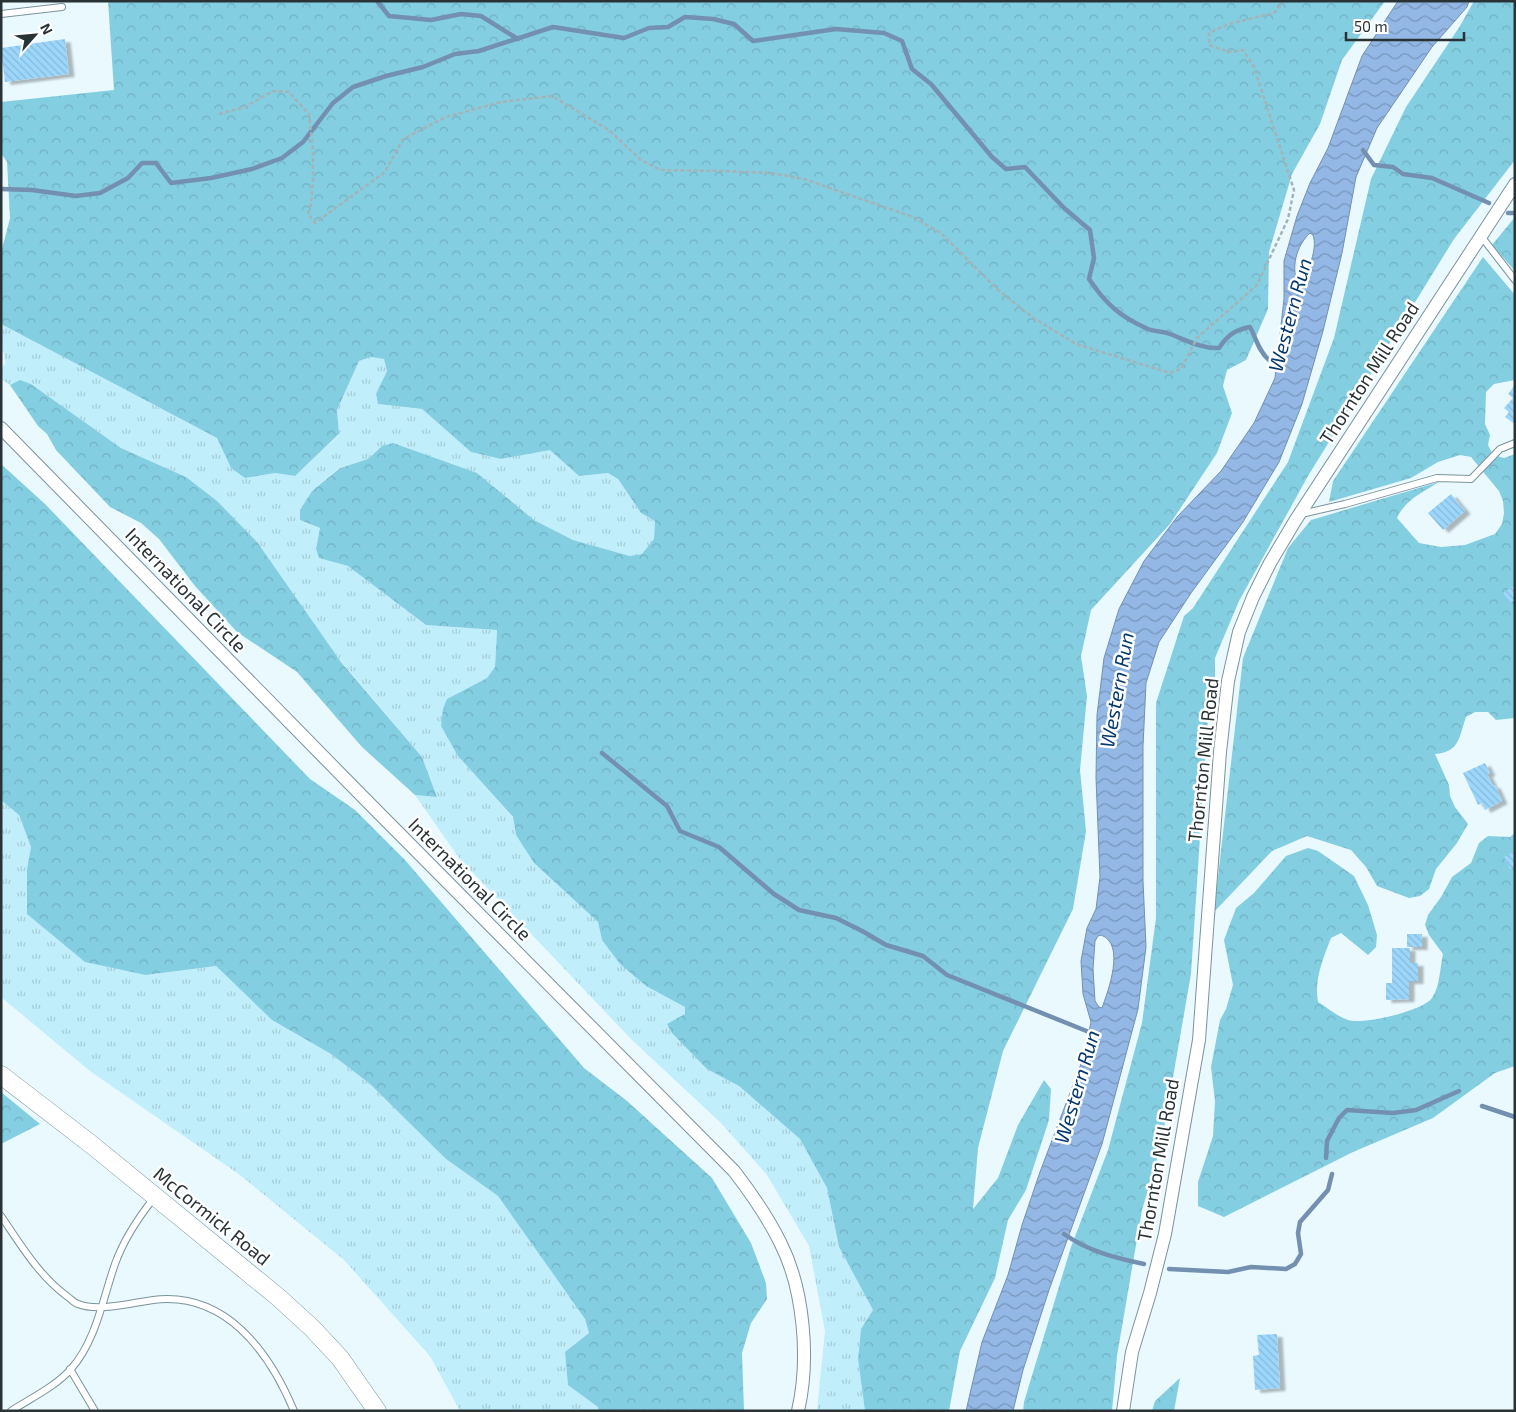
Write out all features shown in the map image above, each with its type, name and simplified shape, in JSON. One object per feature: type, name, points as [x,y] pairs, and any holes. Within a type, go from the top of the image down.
[{"type":"main road","name":"McCormick Road","points":[[1,1075],[92,1145],[278,1297],[312,1328],[340,1358],[377,1411]]},
{"type":"street","name":"Thornton Mill Road","points":[[1123,1411],[1132,1352],[1165,1234],[1199,1040],[1220,752],[1228,682],[1239,632],[1253,597],[1270,563],[1300,514],[1515,184]]},
{"type":"street","name":"International Circle","points":[[1,428],[360,795],[734,1171],[766,1216],[781,1243],[791,1271],[803,1332],[804,1364],[798,1411]]},
{"type":"lane","points":[[1,14],[62,7]]},
{"type":"lane","points":[[1481,236],[1515,280]]},
{"type":"lane","points":[[1300,514],[1345,504],[1437,478],[1471,480],[1500,449],[1515,444]]},
{"type":"lane","points":[[11,1411],[55,1382],[70,1369],[86,1344],[103,1307],[115,1264],[125,1240],[154,1197]]},
{"type":"lane","points":[[1,1216],[36,1267],[57,1290],[77,1304],[103,1307],[177,1299],[197,1303],[218,1312],[242,1329],[263,1355],[284,1387],[294,1411]]},
{"type":"lane","points":[[70,1369],[96,1411]]},
{"type":"path","points":[[219,114],[245,107],[273,91],[289,92],[296,99],[309,114],[313,151],[313,182],[308,214],[315,223],[385,172],[403,139],[446,117],[500,102],[552,96],[609,130],[641,160],[660,170],[723,170],[771,173],[804,179],[913,217],[941,233],[1004,295],[1032,317],[1076,344],[1170,372],[1181,369],[1197,338],[1256,285],[1288,219],[1294,190],[1254,67],[1243,50],[1229,52],[1209,45],[1209,33],[1229,24],[1274,13],[1284,1]]},
{"type":"green space","points":[[108,1],[1385,1],[1342,60],[1320,124],[1292,174],[1269,252],[1268,309],[1246,360],[1227,370],[1223,386],[1232,413],[1217,453],[1170,524],[1091,610],[1081,656],[1087,696],[1080,770],[1086,831],[1073,909],[1003,1051],[978,1148],[973,1209],[998,1178],[1018,1125],[1044,1080],[1051,1089],[1049,1120],[1026,1190],[1008,1220],[995,1278],[960,1351],[949,1411],[865,1411],[858,1359],[861,1329],[873,1310],[839,1247],[827,1188],[800,1139],[739,1086],[707,1069],[672,1033],[667,1024],[685,1014],[685,1007],[646,986],[620,964],[602,940],[598,922],[534,863],[516,835],[513,817],[458,756],[441,726],[443,709],[447,699],[487,678],[495,667],[497,630],[426,625],[348,566],[319,558],[316,549],[320,528],[300,520],[300,510],[312,491],[340,468],[368,459],[382,446],[393,443],[477,473],[534,520],[573,540],[630,556],[642,554],[654,539],[655,521],[641,513],[618,479],[608,473],[579,476],[550,450],[501,459],[471,452],[422,409],[378,404],[376,394],[387,371],[384,359],[371,357],[359,361],[337,410],[339,434],[295,476],[275,473],[245,478],[231,468],[217,438],[1,324],[1,253],[10,218],[7,162],[1,153],[1,102],[114,90]]},
{"type":"green space","points":[[1474,1],[1515,1],[1515,160],[1454,239],[1308,476],[1239,601],[1215,658],[1215,694],[1208,717],[1191,974],[1161,1146],[1142,1210],[1117,1356],[1112,1411],[1023,1411],[1024,1402],[1071,1247],[1108,1150],[1142,1023],[1156,918],[1156,703],[1184,616],[1193,608],[1288,462],[1334,338],[1371,179],[1406,107],[1460,26]]},
{"type":"green space","points":[[1515,217],[1515,271],[1492,245]]},
{"type":"green space","points":[[1483,257],[1515,295],[1515,380],[1494,384],[1486,392],[1485,424],[1490,435],[1488,445],[1493,455],[1504,458],[1515,454],[1515,718],[1496,720],[1488,712],[1475,712],[1466,717],[1460,737],[1454,747],[1443,753],[1435,754],[1449,785],[1450,796],[1455,807],[1468,824],[1457,843],[1436,869],[1429,889],[1420,896],[1409,898],[1377,886],[1366,867],[1351,850],[1307,836],[1272,851],[1214,912],[1243,658],[1288,548],[1311,520],[1439,482],[1410,501],[1397,518],[1419,543],[1441,547],[1465,545],[1495,534],[1502,524],[1504,513],[1503,501],[1499,491],[1471,457],[1460,455],[1438,462],[1411,478],[1329,502],[1333,481]]},
{"type":"green space","points":[[1,324],[217,438],[231,468],[245,478],[275,473],[295,476],[339,435],[337,410],[359,361],[371,357],[384,359],[387,371],[376,394],[378,404],[422,409],[471,452],[501,459],[550,449],[579,476],[608,473],[618,479],[641,513],[655,521],[654,539],[643,554],[630,556],[573,540],[534,520],[477,473],[382,446],[368,459],[339,468],[312,491],[300,510],[300,520],[320,528],[316,549],[319,558],[348,566],[426,625],[497,630],[495,667],[487,678],[447,699],[458,756],[513,818],[516,835],[534,863],[598,922],[602,940],[620,964],[646,986],[686,1007],[685,1014],[707,1069],[739,1086],[800,1139],[827,1188],[839,1247],[873,1310],[861,1329],[858,1359],[865,1411],[817,1411],[825,1331],[809,1246],[767,1175],[721,1123],[632,1040],[459,858],[415,795],[437,797],[422,757],[186,477],[121,448],[31,384],[20,381],[10,385],[1,379],[1,368],[5,364],[4,353],[1,350]]},
{"type":"green space","points":[[20,380],[31,384],[121,448],[186,477],[217,501],[257,542],[341,662],[422,757],[437,797],[415,795],[362,747],[297,672],[237,632],[195,586],[159,539],[141,523],[110,507],[56,450],[47,434],[38,426],[10,385]]},
{"type":"green space","points":[[1,464],[45,504],[310,779],[355,810],[405,860],[584,1068],[627,1101],[712,1178],[751,1243],[766,1283],[767,1299],[751,1323],[742,1353],[744,1411],[598,1411],[598,1407],[568,1385],[565,1352],[589,1333],[585,1319],[498,1196],[446,1159],[370,1084],[331,1054],[272,1020],[216,966],[146,975],[85,962],[27,914],[27,869],[31,847],[19,815],[1,800]]},
{"type":"green space","points":[[1,800],[19,815],[31,847],[27,869],[146,975],[216,966],[272,1020],[331,1054],[370,1084],[446,1159],[498,1196],[585,1319],[589,1333],[565,1353],[568,1384],[599,1407],[598,1411],[460,1411],[430,1356],[344,1260],[240,1175],[90,1071],[1,997]]},
{"type":"green space","points":[[1515,833],[1515,1066],[1495,1073],[1433,1118],[1353,1152],[1224,1217],[1198,1206],[1198,1182],[1213,1136],[1215,1101],[1211,1067],[1220,1020],[1226,1009],[1233,985],[1224,940],[1236,908],[1254,893],[1286,856],[1308,848],[1318,851],[1354,876],[1368,905],[1377,935],[1376,947],[1368,955],[1341,933],[1331,938],[1318,977],[1318,1002],[1348,1020],[1379,1019],[1392,1016],[1417,1008],[1432,998],[1435,993],[1443,954],[1429,935],[1425,925],[1428,915],[1452,877],[1471,863],[1479,843],[1488,836],[1510,837]]},
{"type":"green space","points":[[1,1092],[40,1124],[1,1144]]},
{"type":"green space","points":[[1180,1378],[1174,1411],[1152,1411],[1155,1401]]},
{"type":"water","name":"Western Run","points":[[1398,1],[1469,1],[1467,7],[1432,47],[1377,128],[1356,177],[1342,253],[1323,331],[1302,404],[1279,462],[1243,522],[1191,593],[1159,642],[1146,683],[1143,746],[1143,881],[1146,947],[1138,1009],[1102,1144],[1049,1290],[1023,1370],[1013,1411],[966,1411],[982,1342],[1008,1275],[1040,1172],[1084,1056],[1091,1022],[1083,994],[1081,961],[1087,928],[1096,909],[1100,877],[1096,778],[1097,715],[1104,658],[1119,609],[1144,561],[1177,517],[1221,471],[1254,423],[1275,378],[1284,299],[1284,261],[1297,216],[1310,183],[1328,148],[1362,56]],"holes":[[[1310,233],[1313,235],[1314,241],[1313,253],[1302,284],[1299,286],[1295,272],[1296,258],[1301,244]],[[1101,935],[1108,940],[1113,948],[1114,958],[1111,980],[1102,1008],[1095,1001],[1093,969],[1095,941]]]},
{"type":"building","points":[[65,39],[69,74],[5,82],[1,48]]},
{"type":"building","points":[[1515,385],[1515,424],[1505,417],[1509,412],[1504,408],[1513,398],[1508,394]]},
{"type":"building","points":[[1451,494],[1465,511],[1443,530],[1428,513]]},
{"type":"building","points":[[1515,585],[1515,603],[1513,601],[1510,603],[1503,593]]},
{"type":"building","points":[[1485,763],[1490,773],[1487,774],[1493,786],[1495,785],[1502,801],[1485,810],[1482,803],[1478,805],[1463,773]]},
{"type":"building","points":[[1515,851],[1515,866],[1510,869],[1504,857]]},
{"type":"building","points":[[1407,934],[1422,934],[1422,947],[1407,947]]},
{"type":"building","points":[[1392,948],[1410,948],[1410,963],[1418,963],[1418,981],[1409,981],[1409,999],[1386,1000],[1386,983],[1392,983]]},
{"type":"building","points":[[1277,1334],[1280,1388],[1255,1390],[1253,1356],[1259,1355],[1257,1335]]},
{"type":"waterway","points":[[377,1],[389,16],[431,20],[461,14],[481,16],[518,39]]},
{"type":"waterway","name":"Western Run","points":[[1,189],[32,190],[76,196],[100,193],[128,178],[142,163],[156,163],[171,183],[211,178],[252,169],[282,158],[303,142],[333,103],[353,87],[386,76],[423,67],[455,54],[479,51],[553,27],[624,38],[649,28],[668,27],[685,17],[713,19],[734,24],[753,41],[836,29],[884,33],[902,41],[912,69],[931,84],[992,157],[1006,169],[1025,167],[1064,208],[1090,230],[1094,258],[1089,279],[1101,295],[1121,314],[1129,320],[1153,331],[1167,333],[1194,344],[1213,348],[1219,348],[1232,334],[1250,327],[1260,349],[1269,360],[1282,358]]},
{"type":"waterway","points":[[1363,150],[1374,165],[1393,167],[1403,174],[1432,178],[1489,203]]},
{"type":"waterway","points":[[1508,213],[1515,213]]},
{"type":"waterway","name":"Western Run","points":[[602,753],[667,806],[680,831],[719,847],[774,894],[799,910],[836,918],[886,945],[923,956],[947,975],[1094,1034]]},
{"type":"waterway","points":[[1326,1158],[1327,1141],[1339,1118],[1347,1110],[1393,1113],[1416,1110],[1459,1091]]},
{"type":"waterway","points":[[1482,1106],[1515,1117]]},
{"type":"waterway","points":[[1169,1269],[1228,1272],[1251,1267],[1286,1269],[1295,1264],[1301,1254],[1298,1233],[1300,1222],[1328,1190],[1332,1174]]},
{"type":"waterway","points":[[1064,1234],[1102,1253],[1144,1264]]}]
